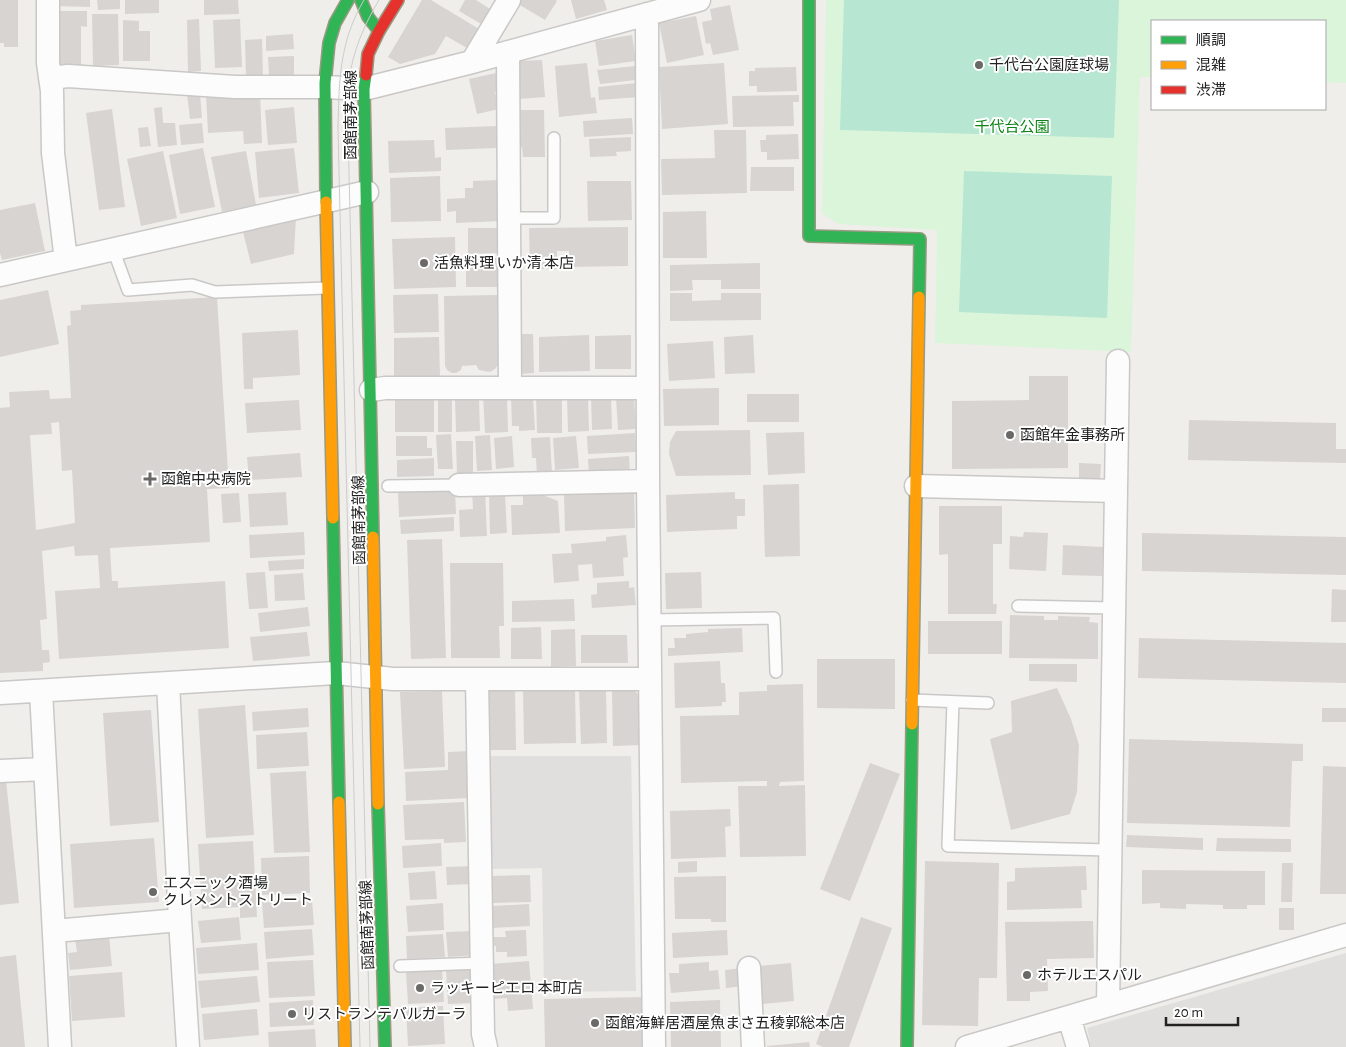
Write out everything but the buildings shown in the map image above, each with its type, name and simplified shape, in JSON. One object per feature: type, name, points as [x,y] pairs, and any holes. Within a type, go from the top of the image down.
[{"type":"main road","points":[[345,1047],[325,87],[329,43],[335,23],[348,0]]},
{"type":"main road","points":[[361,0],[368,17],[379,32]]},
{"type":"main road","name":"函館南茅部線","points":[[385,1047],[364,89],[368,54],[398,0]]},
{"type":"main road","points":[[809,0],[809,236],[920,239],[907,1047]]},
{"type":"street","points":[[48,0],[53,153],[66,260]]},
{"type":"street","points":[[472,62],[510,0]]},
{"type":"street","points":[[50,78],[68,76],[235,87],[364,89],[472,62],[699,0]]},
{"type":"street","points":[[647,14],[647,388],[654,1047]]},
{"type":"street","points":[[508,52],[510,387]]},
{"type":"street","points":[[0,275],[367,192]]},
{"type":"street","points":[[1108,1005],[1118,361]]},
{"type":"street","points":[[371,390],[385,388],[510,387],[647,388]]},
{"type":"street","points":[[459,485],[648,481]]},
{"type":"street","points":[[916,486],[1116,491]]},
{"type":"street","points":[[0,693],[336,673],[376,677],[477,679],[650,679]]},
{"type":"street","points":[[477,679],[483,1034],[486,1047]]},
{"type":"street","points":[[168,683],[188,1047]]},
{"type":"street","points":[[41,691],[60,1047]]},
{"type":"street","points":[[0,771],[45,769]]},
{"type":"street","points":[[54,931],[180,920]]},
{"type":"street","points":[[967,1047],[1346,935]]},
{"type":"street","points":[[749,968],[754,1047]]},
{"type":"street","points":[[1069,1017],[1078,1047]]},
{"type":"lane","points":[[509,218],[554,218],[554,138]]},
{"type":"lane","points":[[113,249],[128,290],[192,285],[215,292],[328,288]]},
{"type":"lane","points":[[388,486],[459,485]]},
{"type":"lane","points":[[1018,606],[1114,608]]},
{"type":"lane","points":[[649,620],[774,618],[776,672]]},
{"type":"lane","points":[[912,700],[988,703]]},
{"type":"lane","points":[[953,702],[948,846],[1110,850]]},
{"type":"lane","points":[[400,966],[482,963]]},
{"type":"green space","name":"千代台公園","points":[[826,0],[1346,0],[1346,83],[1326,82],[1326,20],[1151,20],[1151,77],[1140,77],[1131,352],[935,343],[937,230],[838,224],[822,213]]},
{"type":"green space","name":"千代台公園庭球場","points":[[844,0],[1119,0],[1114,138],[840,130]]},
{"type":"green space","points":[[964,171],[1112,176],[1107,318],[959,312]]},
{"type":"shaded area","points":[[489,756],[631,756],[636,991],[544,992],[542,868],[491,869]]},
{"type":"shaded area","points":[[1346,953],[1346,1047],[1091,1047],[1087,1028]]},
{"type":"tram line","points":[[360,1047],[338,129],[340,79],[345,47],[364,0]]},
{"type":"tram line","points":[[370,1047],[348,99],[349,80],[356,49],[379,0]]},
{"type":"traffic: fast","points":[[326,202],[325,83],[329,43],[335,23],[348,0]]},
{"type":"traffic: fast","points":[[361,0],[368,17],[379,31]]},
{"type":"traffic: fast","points":[[809,0],[809,236],[920,239],[919,297]]},
{"type":"traffic: fast","points":[[366,75],[364,89],[373,537]]},
{"type":"traffic: fast","points":[[333,518],[339,802]]},
{"type":"traffic: fast","points":[[907,1047],[912,724]]},
{"type":"traffic: fast","points":[[378,804],[385,1047]]},
{"type":"traffic: slow","points":[[326,202],[333,518]]},
{"type":"traffic: slow","points":[[912,724],[919,297]]},
{"type":"traffic: slow","points":[[373,537],[378,804]]},
{"type":"traffic: slow","points":[[339,802],[345,1047]]},
{"type":"traffic: jam","points":[[366,75],[368,54],[379,31],[398,0]]},
{"type":"place","name":"千代台公園庭球場","points":[[979,65]]},
{"type":"place","name":"活魚料理 いか清 本店","points":[[424,263]]},
{"type":"place","name":"函館年金事務所","points":[[1010,435]]},
{"type":"place","name":"函館中央病院","points":[[150,479]]},
{"type":"place","name":"エスニック酒場 クレメントストリート","points":[[153,892]]},
{"type":"place","name":"ホテルエスパル","points":[[1027,975]]},
{"type":"place","name":"ラッキーピエロ 本町店","points":[[420,988]]},
{"type":"place","name":"リストランテバルガーラ","points":[[292,1014]]},
{"type":"place","name":"函館海鮮居酒屋魚まさ五稜郭総本店","points":[[595,1023]]}]
